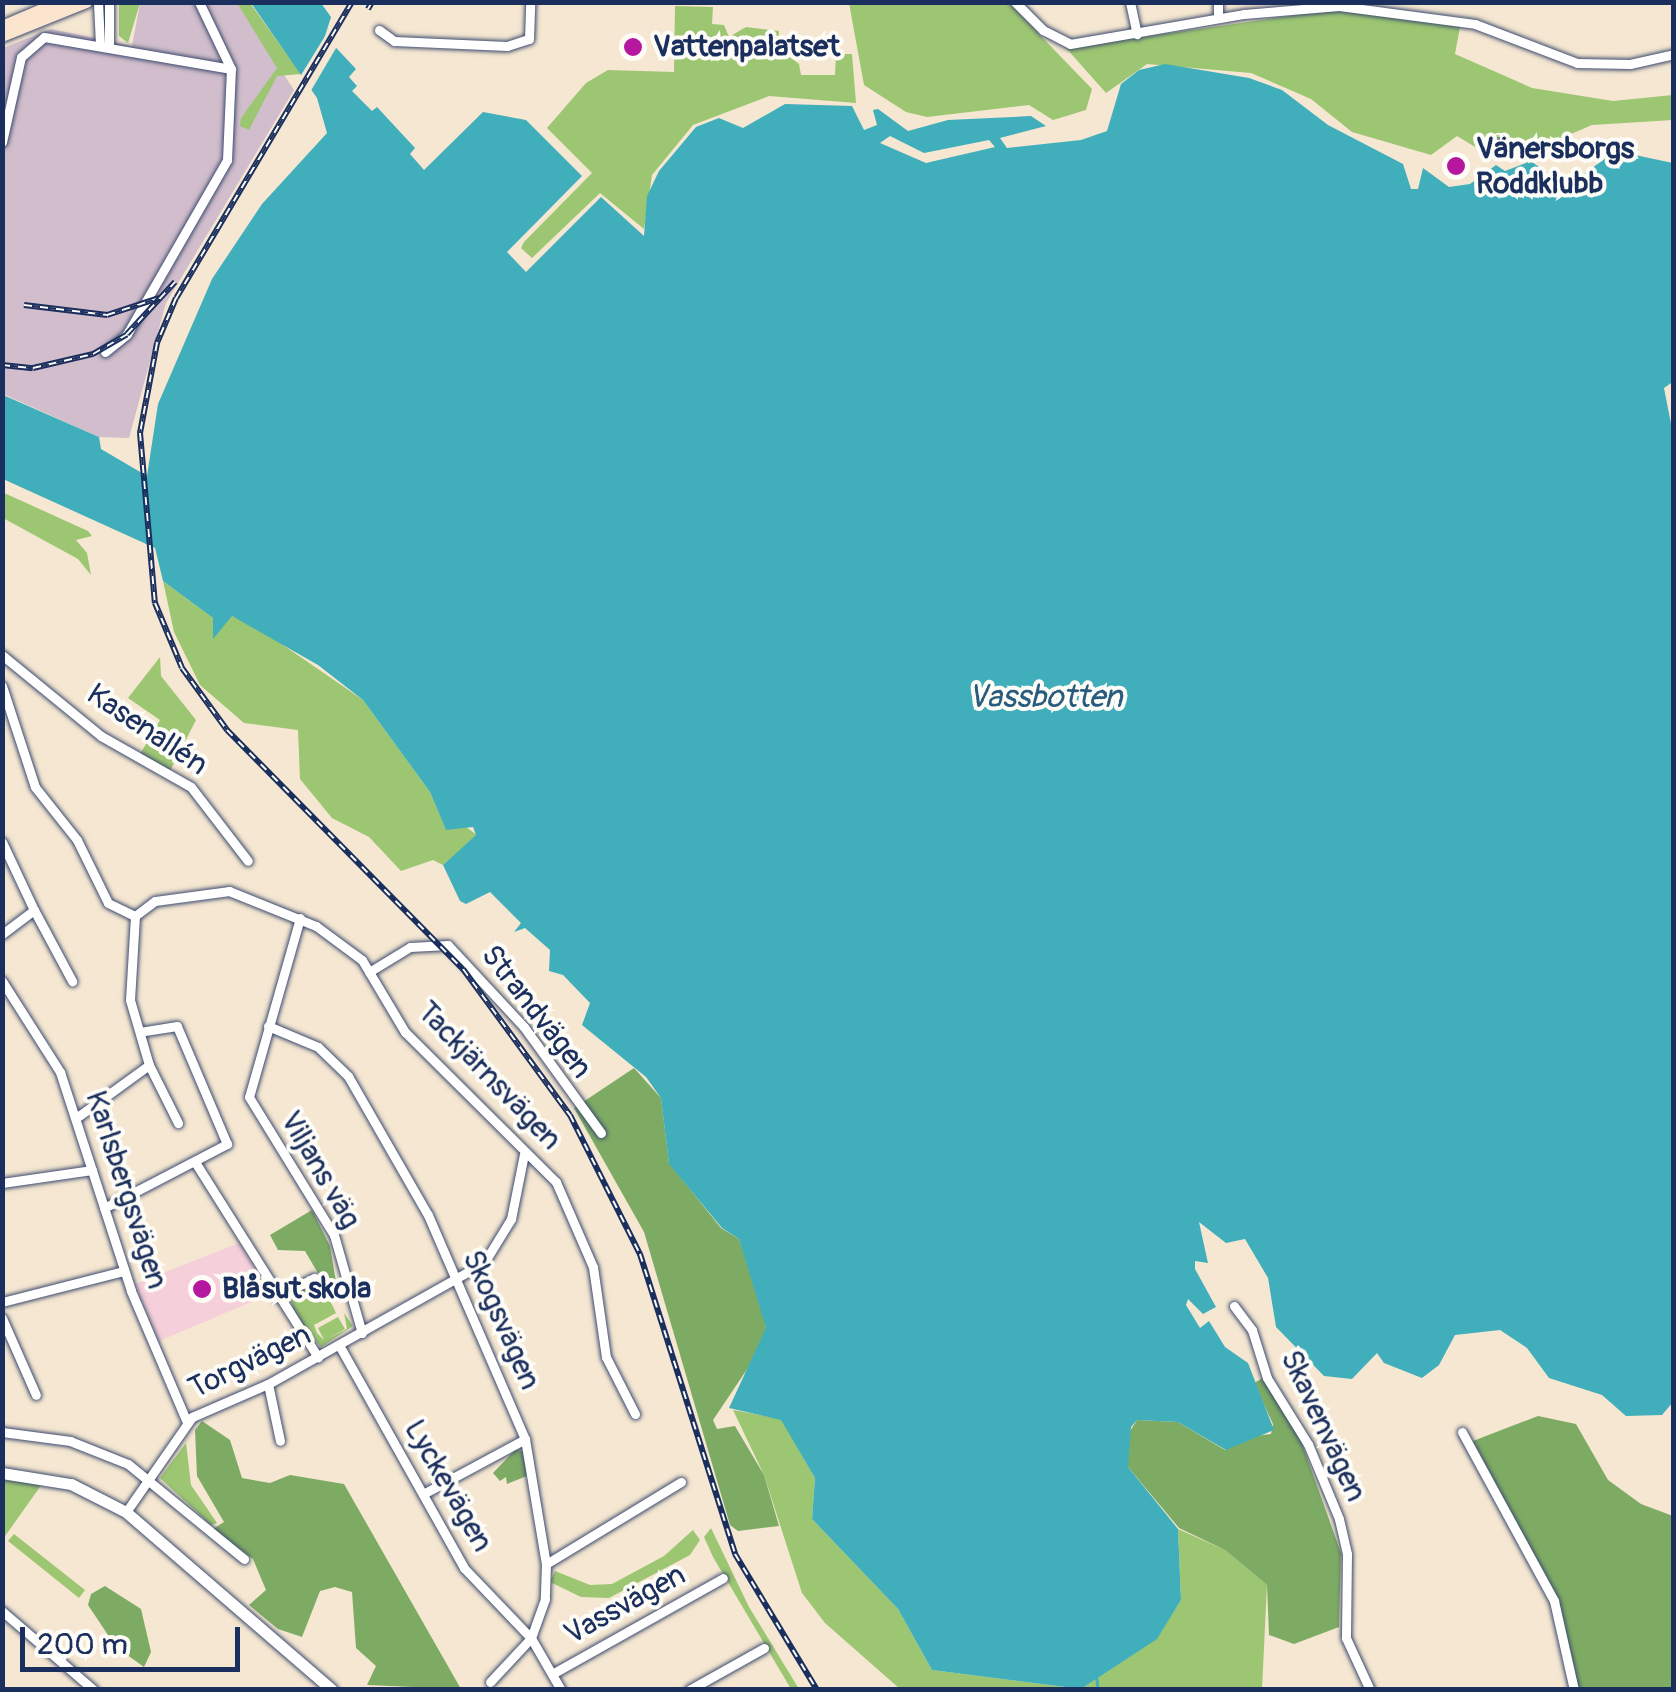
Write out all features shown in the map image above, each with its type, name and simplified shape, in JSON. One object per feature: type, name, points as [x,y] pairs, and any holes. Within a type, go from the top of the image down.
[{"type":"main road","points":[[2,27],[60,2]]},
{"type":"main road","points":[[2,36],[86,2]]},
{"type":"street","points":[[98,2],[105,45]]},
{"type":"street","points":[[105,45],[109,2]]},
{"type":"street","points":[[105,352],[127,334],[220,176],[231,133],[231,68],[198,2]]},
{"type":"street","points":[[379,30],[408,43],[506,46],[530,39],[530,2]]},
{"type":"street","points":[[1130,2],[1137,34]]},
{"type":"street","points":[[1218,2],[1218,18]]},
{"type":"street","points":[[1434,18],[1435,2]]},
{"type":"street","points":[[1018,3],[1060,42],[1137,34],[1287,6],[1360,7],[1487,27],[1577,63],[1630,64],[1674,54]]},
{"type":"street","points":[[2,142],[28,47],[44,38],[231,68]]},
{"type":"street","name":"Kasenallén","points":[[2,656],[102,736],[191,787],[248,861]]},
{"type":"street","points":[[2,686],[35,787],[77,840],[108,903],[136,916],[129,992],[149,1065],[178,1123]]},
{"type":"street","points":[[2,842],[72,980]]},
{"type":"street","name":"Tackjärnsvägen","points":[[136,916],[155,901],[212,889],[300,918],[346,946],[369,972],[405,1032],[494,1116],[524,1154],[556,1182],[584,1244],[606,1357],[634,1414]]},
{"type":"street","points":[[2,934],[34,910]]},
{"type":"street","name":"Viljans väg","points":[[300,918],[250,1102],[334,1235],[362,1333]]},
{"type":"street","name":"Strandvägen","points":[[369,972],[410,947],[448,944],[524,1027],[600,1133]]},
{"type":"street","name":"Karlsbergsvägen","points":[[2,981],[47,1047],[76,1118],[124,1271],[188,1422]]},
{"type":"street","points":[[104,1208],[227,1142],[177,1026],[141,1032]]},
{"type":"street","name":"Skogsvägen","points":[[268,1026],[318,1047],[348,1076],[418,1194],[525,1439],[546,1564],[544,1600],[531,1638],[490,1682]]},
{"type":"street","points":[[76,1118],[149,1065]]},
{"type":"street","name":"Torgvägen","points":[[126,1512],[188,1422],[340,1346],[458,1283],[484,1264],[506,1232],[524,1154]]},
{"type":"street","points":[[195,1162],[318,1357]]},
{"type":"street","points":[[2,1183],[92,1170]]},
{"type":"street","points":[[2,1302],[124,1271]]},
{"type":"street","points":[[277,1297],[314,1278]]},
{"type":"street","name":"Skavenvägen","points":[[1234,1306],[1252,1330],[1266,1378],[1308,1444],[1340,1519],[1347,1554],[1344,1627],[1370,1690]]},
{"type":"street","points":[[2,1318],[36,1396]]},
{"type":"street","name":"Lyckevägen","points":[[340,1346],[472,1578],[531,1638],[562,1690]]},
{"type":"street","points":[[268,1384],[280,1441]]},
{"type":"street","points":[[2,1432],[70,1441],[150,1476],[244,1559]]},
{"type":"street","points":[[1462,1432],[1554,1601],[1574,1690]]},
{"type":"street","points":[[423,1494],[525,1439]]},
{"type":"street","points":[[2,1474],[70,1484],[126,1512],[332,1690]]},
{"type":"street","points":[[546,1564],[681,1482]]},
{"type":"street","name":"Vassvägen","points":[[552,1674],[723,1578]]},
{"type":"street","points":[[2,1611],[94,1690]]},
{"type":"street","points":[[689,1690],[764,1648]]},
{"type":"shaded area","points":[[140,3],[237,3],[294,90],[166,303],[129,438],[99,437],[3,394],[3,48],[51,29],[132,46]]},
{"type":"shaded area","name":"Blåsut skola","points":[[239,1243],[270,1294],[159,1341],[135,1284]]},
{"type":"green space","points":[[119,3],[140,3],[128,43],[119,36]]},
{"type":"green space","points":[[237,3],[250,3],[301,74],[277,76],[249,130],[240,126],[241,118],[277,68]]},
{"type":"green space","points":[[849,3],[1009,3],[1092,89],[1086,110],[1053,120],[1029,105],[927,117],[906,112],[864,85]]},
{"type":"green space","points":[[675,6],[713,7],[712,24],[724,25],[729,37],[746,27],[779,31],[778,48],[799,64],[801,75],[835,75],[836,54],[852,54],[856,103],[769,96],[693,125],[652,175],[644,229],[600,193],[532,258],[521,248],[524,242],[592,173],[547,128],[586,83],[608,70],[674,72]]},
{"type":"green space","points":[[1338,9],[1460,27],[1455,54],[1532,88],[1613,101],[1673,95],[1673,120],[1592,125],[1512,159],[1497,160],[1457,136],[1431,155],[1352,132],[1311,99],[1251,73],[1147,64],[1106,93],[1066,48]]},
{"type":"green space","points":[[2,492],[88,531],[92,536],[76,540],[87,553],[91,575],[78,559],[3,518]]},
{"type":"green space","points":[[163,581],[213,618],[214,636],[231,616],[251,623],[363,700],[430,792],[446,829],[462,824],[477,835],[443,865],[433,860],[401,871],[369,837],[332,818],[300,779],[298,730],[244,723],[200,685],[174,632]]},
{"type":"green space","points":[[160,657],[161,676],[196,720],[170,771],[139,756],[160,720],[128,698]]},
{"type":"green space","points":[[634,1068],[661,1098],[669,1163],[721,1228],[739,1239],[760,1300],[766,1328],[760,1350],[713,1420],[717,1429],[735,1426],[764,1475],[779,1526],[738,1531],[730,1525],[644,1232],[574,1108]]},
{"type":"green space","points":[[312,1210],[330,1246],[336,1282],[322,1280],[305,1251],[278,1250],[270,1235]]},
{"type":"green space","points":[[322,1284],[336,1313],[314,1325],[317,1333],[324,1340],[318,1328],[338,1317],[345,1329],[329,1338],[347,1329],[344,1313],[353,1326],[321,1347],[296,1318],[290,1297],[304,1288],[308,1295]]},
{"type":"green space","points":[[1263,1378],[1295,1424],[1341,1553],[1339,1627],[1294,1644],[1269,1635],[1267,1585],[1225,1550],[1179,1528],[1128,1467],[1128,1434],[1137,1420],[1178,1422],[1225,1450],[1247,1437],[1271,1434],[1273,1424],[1254,1383]]},
{"type":"green space","points":[[733,1410],[781,1419],[815,1478],[812,1519],[898,1609],[932,1670],[1081,1689],[900,1689],[825,1623],[802,1593],[764,1475]]},
{"type":"green space","points":[[1538,1416],[1576,1424],[1608,1480],[1641,1504],[1673,1516],[1673,1689],[1579,1689],[1557,1600],[1473,1441]]},
{"type":"green space","points":[[202,1421],[230,1440],[242,1478],[270,1483],[290,1475],[344,1484],[461,1689],[367,1685],[376,1666],[356,1648],[352,1592],[335,1587],[320,1591],[302,1637],[278,1629],[249,1605],[266,1590],[253,1559],[213,1529],[224,1522],[197,1476],[195,1430]]},
{"type":"green space","points":[[186,1443],[191,1485],[217,1523],[211,1525],[160,1478]]},
{"type":"green space","points":[[516,1449],[523,1452],[527,1476],[507,1484],[506,1477],[500,1481],[493,1473]]},
{"type":"green space","points":[[3,1480],[42,1484],[3,1539]]},
{"type":"green space","points":[[711,1528],[749,1607],[799,1689],[791,1689],[713,1557],[704,1537]]},
{"type":"green space","points":[[1178,1529],[1225,1550],[1267,1585],[1262,1689],[1081,1689],[1156,1639],[1181,1600]]},
{"type":"green space","points":[[693,1530],[700,1540],[690,1555],[609,1598],[581,1597],[550,1582],[555,1571],[590,1585],[612,1584],[664,1556]]},
{"type":"green space","points":[[14,1534],[85,1590],[79,1598],[8,1541]]},
{"type":"green space","points":[[105,1586],[141,1609],[151,1652],[144,1667],[116,1647],[88,1605],[91,1594]]},
{"type":"water","name":"Vassbotten","points":[[251,3],[321,3],[331,17],[325,36],[356,69],[349,77],[357,86],[352,91],[372,111],[377,107],[415,148],[410,154],[424,170],[483,112],[526,120],[582,176],[507,252],[526,272],[601,197],[644,236],[647,196],[659,171],[696,127],[719,118],[743,128],[785,104],[852,106],[864,130],[877,125],[873,110],[878,109],[908,131],[948,120],[1031,116],[1046,126],[1000,138],[1007,148],[1081,140],[1107,131],[1121,84],[1139,70],[1165,64],[1249,78],[1282,90],[1328,125],[1403,164],[1411,189],[1418,189],[1423,168],[1449,187],[1470,184],[1496,165],[1505,171],[1531,161],[1565,187],[1616,151],[1673,163],[1674,381],[1664,388],[1674,439],[1673,1402],[1662,1415],[1626,1416],[1602,1395],[1549,1378],[1527,1348],[1500,1330],[1455,1335],[1439,1365],[1422,1378],[1384,1363],[1377,1353],[1352,1379],[1324,1376],[1276,1327],[1268,1278],[1245,1239],[1226,1243],[1199,1222],[1208,1263],[1195,1261],[1195,1269],[1216,1307],[1203,1314],[1188,1299],[1186,1305],[1200,1328],[1209,1321],[1225,1347],[1248,1363],[1274,1430],[1226,1450],[1178,1422],[1137,1420],[1131,1427],[1128,1467],[1178,1529],[1181,1600],[1157,1639],[1081,1689],[932,1670],[898,1609],[812,1519],[815,1478],[781,1420],[729,1408],[766,1328],[739,1239],[722,1228],[669,1164],[661,1098],[646,1077],[582,1025],[590,1003],[563,975],[549,971],[550,950],[525,928],[514,932],[521,923],[490,892],[466,904],[460,901],[443,865],[476,835],[473,827],[446,830],[430,792],[363,700],[318,665],[232,616],[213,639],[213,618],[163,581],[155,548],[3,479],[3,395],[99,437],[101,449],[147,476],[158,404],[212,279],[262,204],[327,133],[317,98]],"holes":[[[890,136],[924,153],[989,140],[995,147],[926,163],[880,143]]]},
{"type":"pier","points":[[330,28],[339,43],[309,94],[298,80]]},
{"type":"waterway","points":[[1097,1679],[1098,1690]]},
{"type":"railway","points":[[352,2],[176,298],[157,343],[140,433],[155,603],[182,668],[227,730],[463,969],[570,1115],[640,1254],[735,1554],[817,1690]]},
{"type":"railway","points":[[368,9],[372,2]]},
{"type":"railway","points":[[2,365],[33,368],[93,354],[127,334],[175,282]]},
{"type":"railway","points":[[24,305],[107,315],[159,298]]},
{"type":"place","name":"Vattenpalatset","points":[[633,47]]},
{"type":"place","name":"Vänersborgs Roddklubb","points":[[1456,166]]},
{"type":"place","name":"Blåsut skola","points":[[202,1289]]}]
